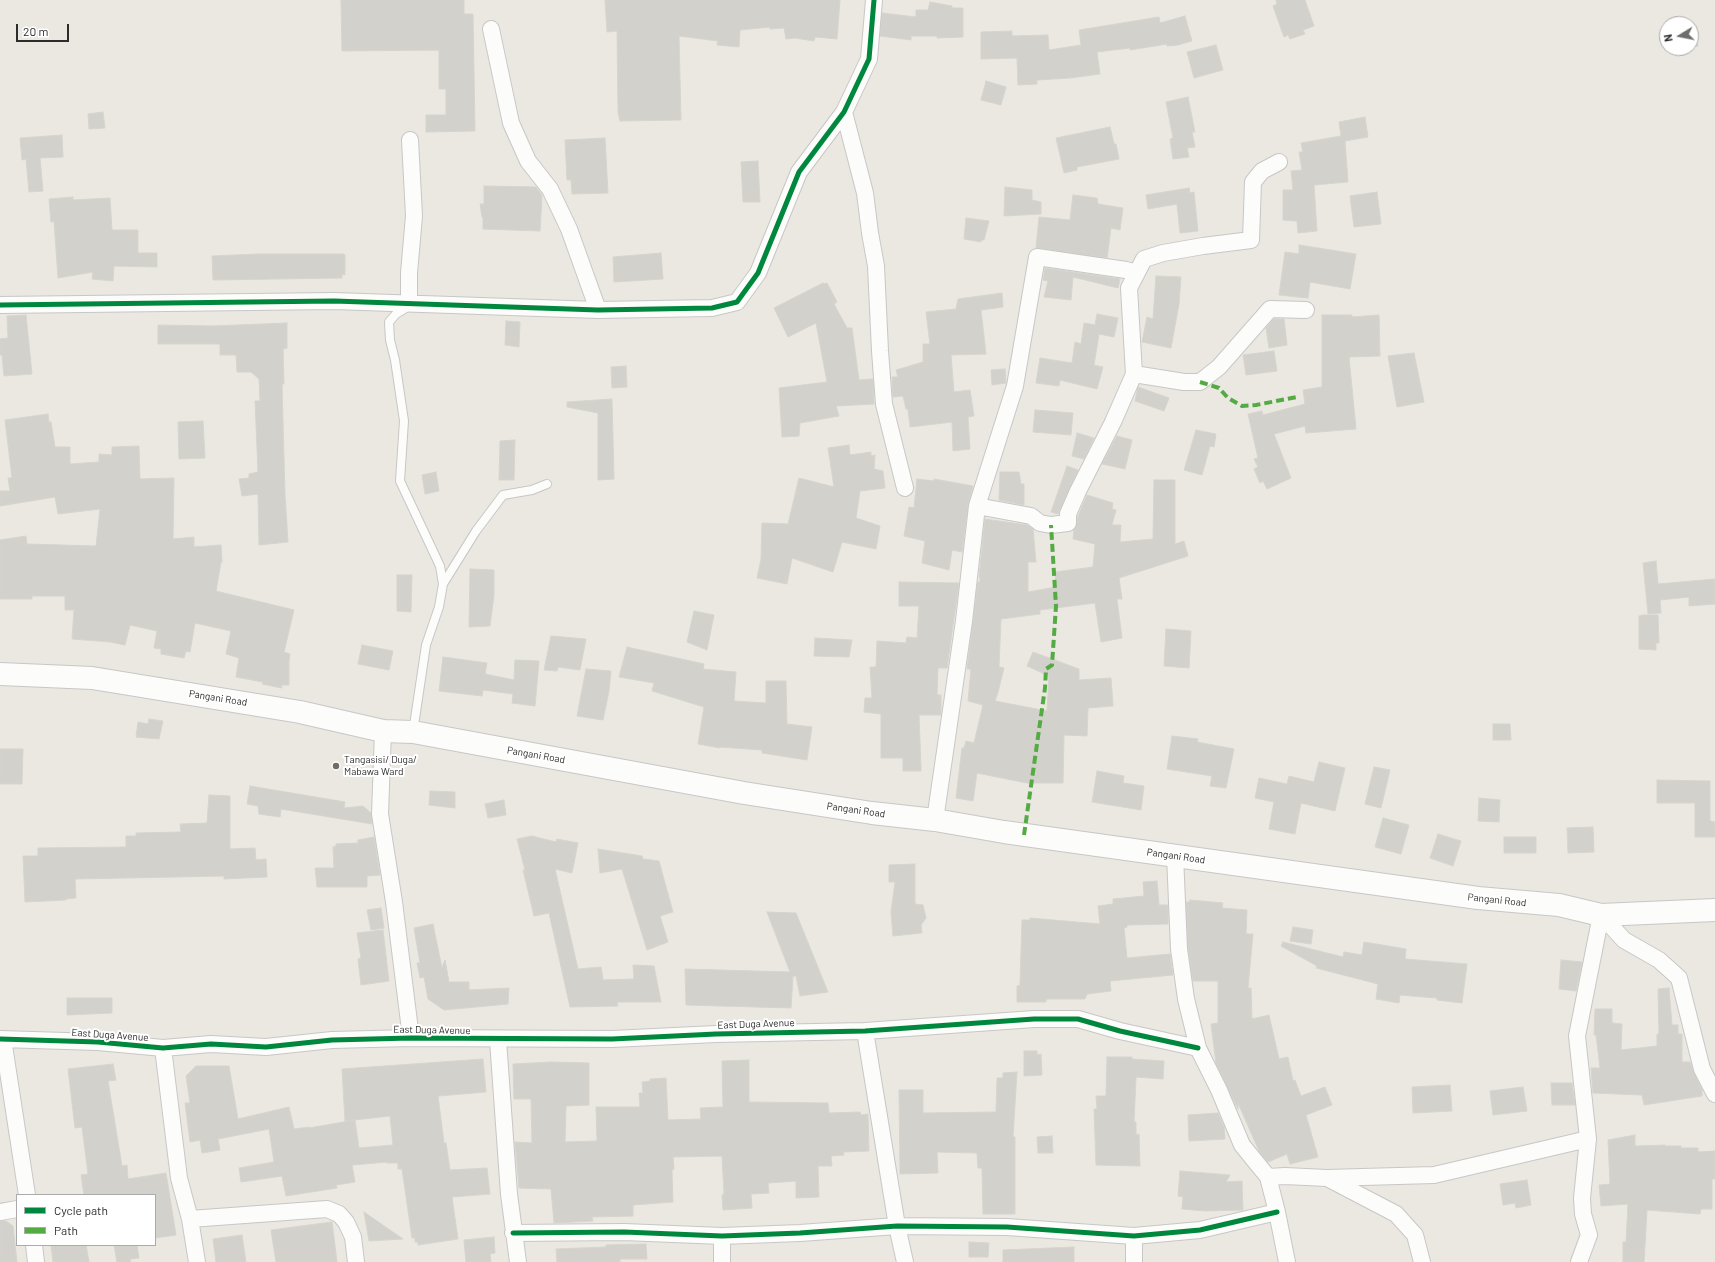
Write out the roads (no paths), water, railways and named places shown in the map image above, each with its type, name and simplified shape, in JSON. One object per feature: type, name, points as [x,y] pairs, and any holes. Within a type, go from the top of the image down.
[{"type":"main road","name":"Pangani Road","points":[[0,674],[92,678],[300,712],[383,731],[413,732],[744,792],[872,813],[935,820],[1011,833],[1478,898],[1559,905],[1601,915],[1715,910]]},
{"type":"street","points":[[0,305],[334,301],[598,310],[712,308],[737,302],[758,273],[799,172],[844,112],[869,60],[874,0]]},
{"type":"street","points":[[491,29],[511,123],[528,161],[550,189],[569,229],[598,310]]},
{"type":"street","points":[[844,112],[865,193],[876,266],[884,404],[905,488]]},
{"type":"street","points":[[409,303],[409,273],[414,216],[410,140]]},
{"type":"street","points":[[977,506],[1031,516],[1040,523],[1051,525],[1068,523],[1068,514],[1078,491],[1134,374],[1129,288],[1144,259],[1163,253],[1250,240],[1253,182],[1262,171],[1279,162]]},
{"type":"street","points":[[935,820],[964,621],[977,506],[1015,386],[1037,257],[1126,270],[1136,274]]},
{"type":"street","points":[[1134,374],[1184,382],[1200,382],[1220,367],[1270,309],[1306,310]]},
{"type":"street","points":[[383,731],[380,814],[394,902],[411,1038]]},
{"type":"street","points":[[1175,856],[1179,949],[1186,999],[1198,1048],[1219,1090],[1242,1145],[1268,1177],[1287,1262]]},
{"type":"street","points":[[1601,915],[1624,940],[1659,960],[1679,978],[1702,1068],[1715,1094]]},
{"type":"street","points":[[1579,1262],[1588,1235],[1583,1214],[1582,1198],[1588,1139],[1578,1036],[1601,915]]},
{"type":"street","name":"East Duga Avenue","points":[[2,1039],[98,1042],[163,1048],[211,1044],[266,1047],[332,1040],[411,1038],[498,1040],[612,1039],[730,1034],[865,1031],[1034,1018],[1078,1019],[1120,1031],[1198,1048]]},
{"type":"street","points":[[865,1031],[897,1226],[905,1262]]},
{"type":"street","points":[[2,1039],[27,1194]]},
{"type":"street","points":[[498,1040],[509,1194],[518,1262]]},
{"type":"street","points":[[163,1048],[179,1178],[190,1219],[198,1262]]},
{"type":"street","points":[[1268,1177],[1285,1176],[1327,1178],[1434,1175],[1588,1139]]},
{"type":"street","points":[[1327,1178],[1396,1214],[1415,1235],[1422,1262]]},
{"type":"street","points":[[0,1212],[16,1209]]},
{"type":"street","points":[[190,1219],[327,1209],[339,1214],[346,1222],[352,1238],[356,1262]]},
{"type":"street","points":[[513,1233],[624,1232],[722,1236],[800,1233],[897,1226],[1007,1226],[1134,1236],[1200,1230],[1277,1212]]},
{"type":"street","points":[[722,1236],[722,1262]]},
{"type":"street","points":[[1134,1236],[1134,1262]]},
{"type":"street","points":[[34,1246],[36,1262]]},
{"type":"lane","points":[[409,303],[409,307],[396,314],[389,322],[390,340],[404,421],[400,481],[440,566],[443,584],[439,607],[426,645],[413,732]]},
{"type":"lane","points":[[443,584],[476,531],[503,496],[532,490],[547,484]]},
{"type":"place","name":"Tangasisi/ Duga/ Mabawa Ward","points":[[336,766]]}]
